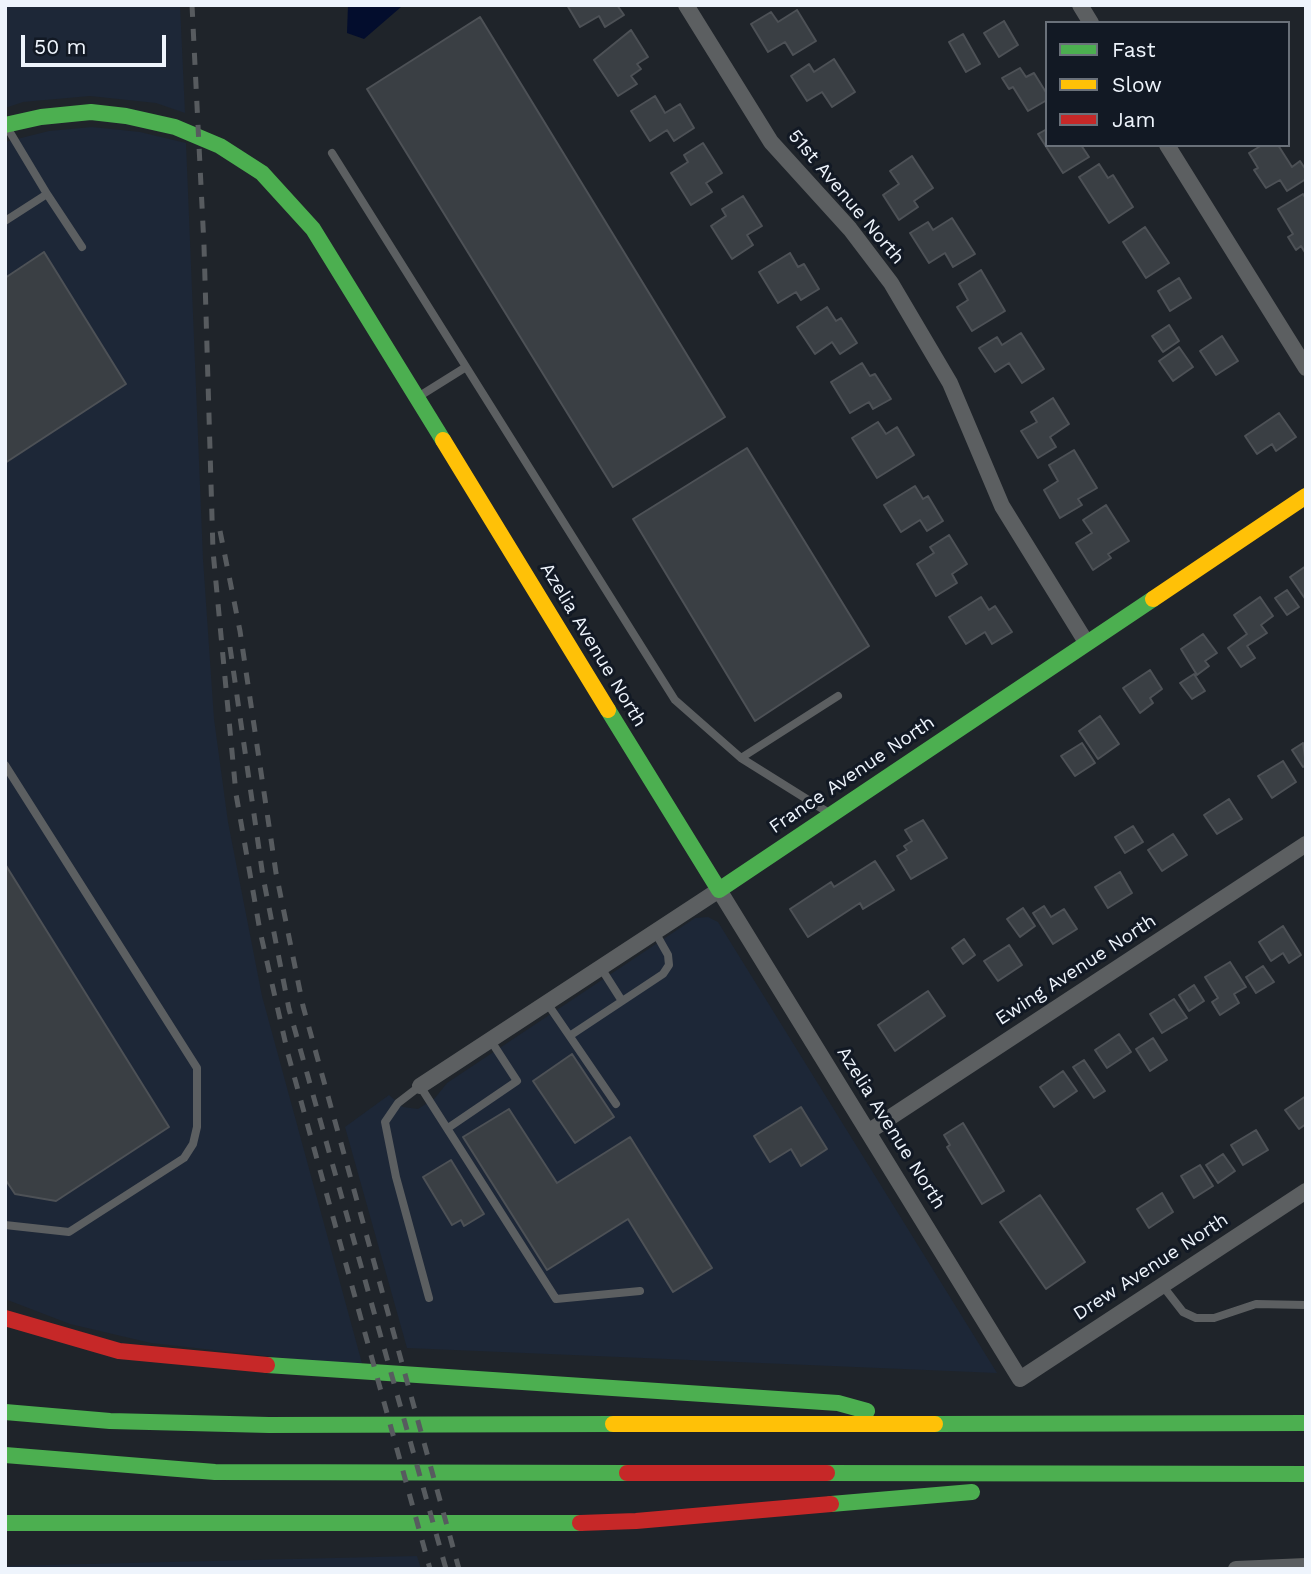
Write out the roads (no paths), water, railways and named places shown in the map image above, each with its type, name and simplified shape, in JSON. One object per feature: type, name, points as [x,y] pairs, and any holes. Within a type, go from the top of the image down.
[{"type":"main road","name":"Azelia Avenue North","points":[[6,125],[90,112],[126,116],[175,127],[230,153],[262,173],[313,229],[719,890]]},
{"type":"main road","name":"France Avenue North","points":[[719,890],[1306,496]]},
{"type":"main road","points":[[5,1318],[119,1351],[246,1364],[838,1403],[911,1423]]},
{"type":"main road","points":[[5,1412],[110,1422],[269,1425],[1306,1423]]},
{"type":"main road","points":[[5,1455],[215,1472],[1306,1474]]},
{"type":"main road","points":[[5,1523],[532,1524],[636,1521],[1160,1475]]},
{"type":"street","name":"51st Avenue North","points":[[686,5],[771,142],[850,229],[891,282],[950,383],[1002,506],[1086,642]]},
{"type":"street","points":[[1080,5],[1090,21]]},
{"type":"street","points":[[1168,147],[1306,368]]},
{"type":"street","name":"Ewing Avenue North","points":[[869,1132],[1306,844]]},
{"type":"street","name":"France Avenue North","points":[[420,1086],[719,890]]},
{"type":"street","name":"Azelia Avenue North","points":[[719,890],[1020,1379]]},
{"type":"street","name":"Drew Avenue North","points":[[1020,1379],[1306,1191]]},
{"type":"street","points":[[1237,1569],[1306,1566]]},
{"type":"lane","points":[[6,125],[82,247]]},
{"type":"lane","points":[[332,153],[675,700],[741,758],[831,814]]},
{"type":"lane","points":[[5,222],[47,194]]},
{"type":"lane","points":[[417,398],[466,367]]},
{"type":"lane","points":[[741,758],[838,696]]},
{"type":"lane","points":[[5,765],[197,1068],[197,1127],[193,1144],[184,1157],[80,1227],[69,1232],[5,1225]]},
{"type":"lane","points":[[571,1035],[663,974],[669,965],[656,932]]},
{"type":"lane","points":[[601,968],[622,1001]]},
{"type":"lane","points":[[547,1003],[616,1104]]},
{"type":"lane","points":[[448,1128],[517,1081],[491,1041]]},
{"type":"lane","points":[[429,1298],[385,1122],[398,1103],[420,1086],[556,1299],[640,1291]]},
{"type":"lane","points":[[1162,1285],[1183,1312],[1196,1318],[1214,1318],[1256,1304],[1306,1305]]},
{"type":"water","points":[[348,5],[401,7],[364,39],[347,33]]},
{"type":"railway","points":[[192,5],[204,246],[213,551],[236,794],[260,931],[288,1054],[430,1569]]},
{"type":"railway","points":[[220,531],[240,631],[276,873],[303,1006],[459,1569]]},
{"type":"railway","points":[[230,647],[263,877],[289,1009],[446,1569]]}]
